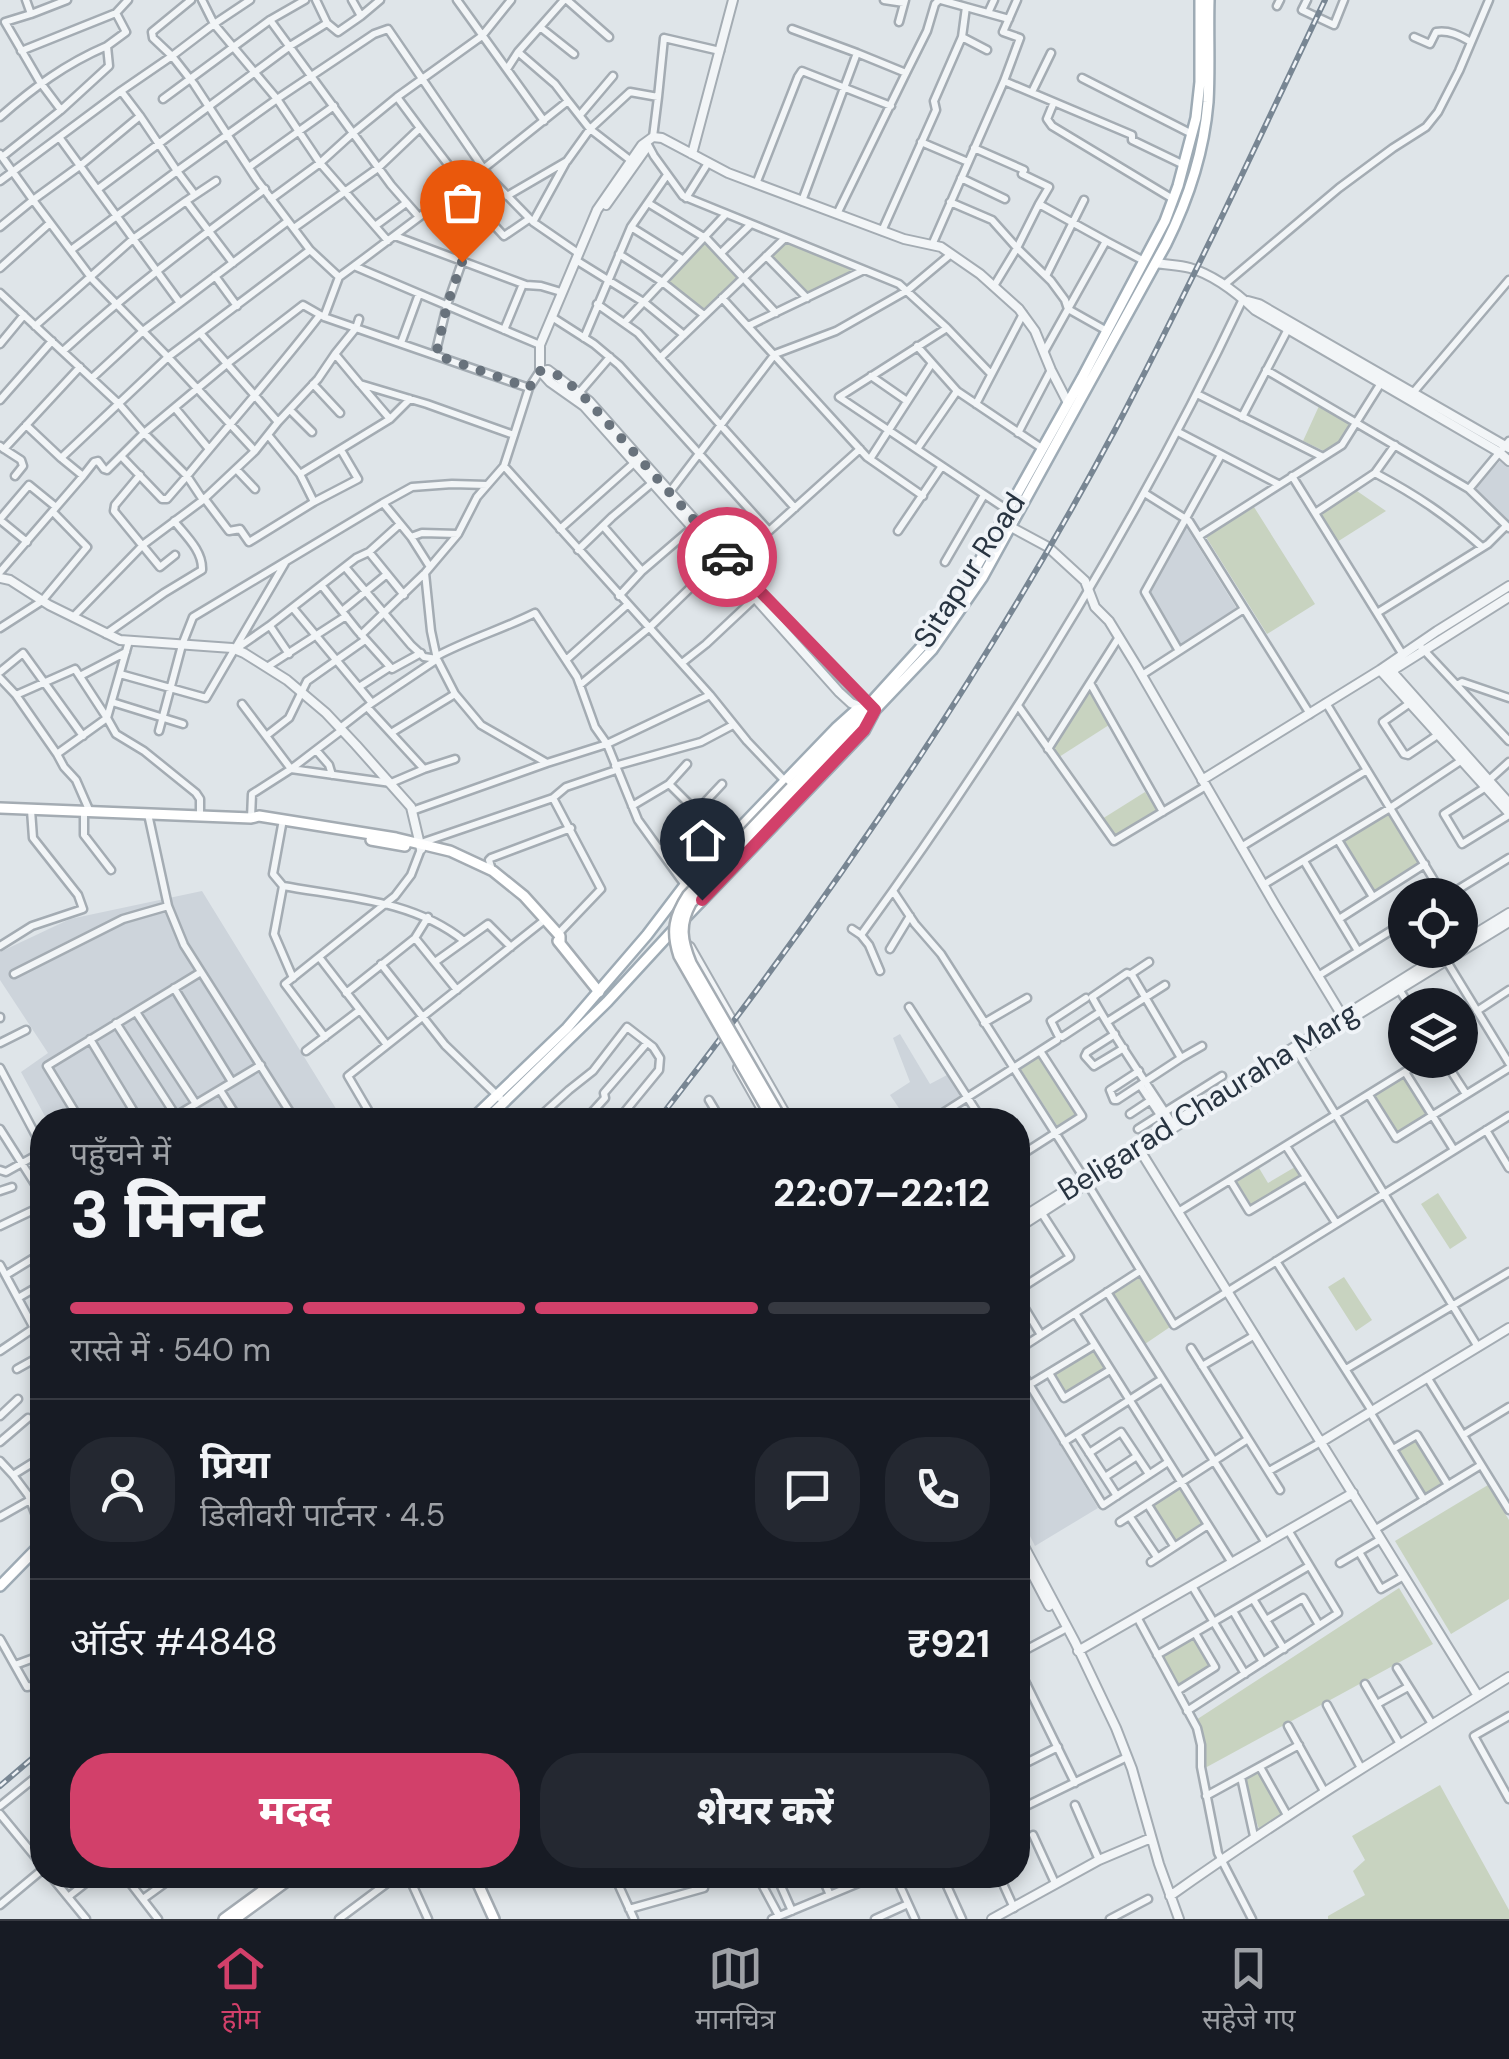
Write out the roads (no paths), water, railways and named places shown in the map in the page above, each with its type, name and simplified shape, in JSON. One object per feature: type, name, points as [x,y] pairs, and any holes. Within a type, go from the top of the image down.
[{"type":"main road","name":"Sitapur Road","points":[[495,1108],[600,992],[686,886],[790,787],[850,713],[870,710],[922,662],[956,618],[1012,527],[1150,262],[1174,200],[1192,134],[1200,82],[1200,0]]},
{"type":"main road","name":"Sitapur Road","points":[[488,1108],[607,1002],[864,730],[870,710],[924,645],[965,587],[1184,204],[1202,140],[1208,89],[1209,0]]},
{"type":"main road","points":[[764,1108],[679,956],[674,939],[678,912],[688,895],[790,787],[870,710]]},
{"type":"main road","points":[[779,1108],[691,963],[682,932],[691,904],[790,787]]},
{"type":"main road","points":[[0,808],[250,818],[450,851],[493,871],[524,896],[600,992]]},
{"type":"main road","points":[[250,818],[258,816],[437,852],[482,871],[523,902],[559,938]]},
{"type":"main road","points":[[0,1586],[30,1557]]},
{"type":"main road","points":[[240,1915],[270,1888]]},
{"type":"main road","points":[[224,1919],[240,1915],[277,1888]]},
{"type":"main road","points":[[480,1888],[494,1919]]},
{"type":"street","points":[[26,0],[30,14]]},
{"type":"street","points":[[61,110],[5,22],[67,0]]},
{"type":"street","points":[[21,52],[116,13],[128,0]]},
{"type":"street","points":[[191,0],[152,32],[153,38],[190,79],[310,250],[339,277]]},
{"type":"street","points":[[202,0],[214,24],[277,99],[320,163],[375,226],[391,238],[523,284],[561,292]]},
{"type":"street","points":[[0,181],[250,0]]},
{"type":"street","points":[[163,100],[270,20],[305,0]]},
{"type":"street","points":[[316,0],[327,23],[338,32],[380,0]]},
{"type":"street","points":[[352,0],[361,16]]},
{"type":"street","points":[[457,0],[544,120]]},
{"type":"street","points":[[272,198],[397,97],[482,36],[511,0]]},
{"type":"street","points":[[507,70],[518,52],[566,0],[609,37]]},
{"type":"street","points":[[692,154],[733,0]]},
{"type":"street","points":[[884,0],[905,2],[899,22]]},
{"type":"street","points":[[837,214],[927,31],[935,4],[940,0],[1009,19]]},
{"type":"street","points":[[988,13],[994,0]]},
{"type":"street","points":[[932,245],[1020,38],[1003,32],[1017,0]]},
{"type":"street","points":[[1306,0],[1302,10],[1334,25],[1344,0]]},
{"type":"street","points":[[1223,286],[1339,188],[1426,128],[1438,112],[1488,0]]},
{"type":"street","points":[[882,231],[936,110],[934,100],[962,37],[966,7]]},
{"type":"street","points":[[0,117],[40,82],[126,32],[116,13]]},
{"type":"street","points":[[270,20],[378,168],[419,217]]},
{"type":"street","points":[[98,189],[290,46],[327,23]]},
{"type":"street","points":[[540,27],[574,54]]},
{"type":"street","points":[[71,250],[311,74],[388,29],[483,169],[507,196],[578,258],[645,302],[684,335]]},
{"type":"street","points":[[792,29],[906,73]]},
{"type":"street","points":[[1414,37],[1430,44],[1436,32],[1442,31],[1471,42]]},
{"type":"street","points":[[962,37],[987,50]]},
{"type":"street","points":[[266,736],[289,718],[307,681],[363,637],[427,570],[458,534],[477,497],[504,466],[529,388],[540,371],[540,348],[561,292],[601,212],[650,139],[664,38],[720,50]]},
{"type":"street","points":[[106,46],[109,66],[61,110],[1,156],[91,277],[255,451]]},
{"type":"street","points":[[518,52],[555,84],[590,129],[630,160]]},
{"type":"street","points":[[1032,92],[1051,52]]},
{"type":"street","points":[[802,201],[857,53]]},
{"type":"street","points":[[756,184],[802,72],[891,106]]},
{"type":"street","points":[[580,116],[613,76]]},
{"type":"street","points":[[1082,78],[1192,134]]},
{"type":"street","points":[[1004,80],[1132,135],[1132,140],[1184,166]]},
{"type":"street","points":[[121,90],[194,195]]},
{"type":"street","points":[[397,97],[504,236],[531,220],[590,129],[630,92],[658,97]]},
{"type":"street","points":[[122,456],[162,499],[167,499],[322,316],[339,277],[568,101]]},
{"type":"street","points":[[1054,102],[1047,119],[1052,126],[1174,200]]},
{"type":"street","points":[[249,167],[334,106]]},
{"type":"street","points":[[0,226],[140,116]]},
{"type":"street","points":[[294,228],[378,168],[420,128]]},
{"type":"street","points":[[59,137],[180,303]]},
{"type":"street","points":[[540,348],[606,194],[642,145],[650,139],[662,138],[756,184],[951,254],[994,286],[1035,330],[1068,403]]},
{"type":"street","points":[[650,139],[667,174],[686,198],[908,290],[991,374]]},
{"type":"street","points":[[921,142],[968,162]]},
{"type":"street","points":[[974,148],[1024,170],[1022,174],[1048,187],[994,286]]},
{"type":"street","points":[[507,196],[567,160]]},
{"type":"street","points":[[686,198],[708,163]]},
{"type":"street","points":[[584,338],[631,227],[667,174]]},
{"type":"street","points":[[960,178],[1005,199]]},
{"type":"street","points":[[36,326],[133,239],[216,181]]},
{"type":"street","points":[[62,351],[156,270],[265,190]]},
{"type":"street","points":[[1046,276],[1084,200]]},
{"type":"street","points":[[186,201],[233,263]]},
{"type":"street","points":[[375,226],[406,202]]},
{"type":"street","points":[[950,202],[992,220],[1046,276],[1066,300],[1068,309],[1108,331]]},
{"type":"street","points":[[648,203],[703,236],[776,312]]},
{"type":"street","points":[[1039,204],[1150,262],[1188,268],[1259,304],[1505,447],[1509,460]]},
{"type":"street","points":[[624,323],[726,214]]},
{"type":"street","points":[[92,378],[143,332],[288,220]]},
{"type":"street","points":[[0,268],[50,222]]},
{"type":"street","points":[[721,253],[750,224]]},
{"type":"street","points":[[631,227],[682,259]]},
{"type":"street","points":[[660,358],[786,238]]},
{"type":"street","points":[[1044,352],[1106,241]]},
{"type":"street","points":[[62,458],[168,357],[310,250]]},
{"type":"street","points":[[619,254],[661,280],[704,315]]},
{"type":"street","points":[[668,495],[774,354],[836,331],[908,290],[951,254]]},
{"type":"street","points":[[766,256],[807,298]]},
{"type":"street","points":[[436,355],[462,262]]},
{"type":"street","points":[[354,266],[540,348]]},
{"type":"street","points":[[748,326],[864,270]]},
{"type":"street","points":[[215,276],[237,306]]},
{"type":"street","points":[[1411,395],[1509,280]]},
{"type":"street","points":[[504,330],[523,284]]},
{"type":"street","points":[[402,343],[419,294]]},
{"type":"street","points":[[1,296],[119,404],[187,476],[230,530],[240,529],[249,542],[358,479],[341,450]]},
{"type":"street","points":[[722,298],[870,459],[923,496]]},
{"type":"street","points":[[1244,299],[1254,310],[1381,383],[1411,395]]},
{"type":"street","points":[[861,936],[1018,707],[1090,593],[1146,494],[1244,299]]},
{"type":"street","points":[[598,304],[638,333],[795,508]]},
{"type":"street","points":[[324,1037],[285,984],[396,896],[411,875],[420,846],[412,807],[302,692],[235,649],[120,640],[0,575],[94,462],[107,470],[196,388],[304,306],[322,316],[529,388]]},
{"type":"street","points":[[976,404],[1022,314]]},
{"type":"street","points":[[0,344],[24,315]]},
{"type":"street","points":[[72,617],[144,544],[204,499],[255,451],[313,384],[360,319]]},
{"type":"street","points":[[555,319],[610,357],[770,531],[860,449]]},
{"type":"street","points":[[946,328],[839,397],[1009,510]]},
{"type":"street","points":[[1242,417],[1288,329]]},
{"type":"street","points":[[200,333],[278,422]]},
{"type":"street","points":[[0,400],[52,341]]},
{"type":"street","points":[[918,346],[957,391],[1043,449]]},
{"type":"street","points":[[335,354],[390,419]]},
{"type":"street","points":[[579,393],[610,357]]},
{"type":"street","points":[[870,459],[932,363]]},
{"type":"street","points":[[15,476],[23,466],[2,447],[80,368]]},
{"type":"street","points":[[540,371],[548,370],[579,393],[668,495],[870,710]]},
{"type":"street","points":[[1018,432],[1051,370]]},
{"type":"street","points":[[1266,370],[1470,489],[1508,527],[1482,548],[1377,613]]},
{"type":"street","points":[[540,371],[584,406],[652,483],[668,495],[692,528],[839,692],[851,703],[870,710]]},
{"type":"street","points":[[871,376],[908,401]]},
{"type":"street","points":[[1199,536],[1342,444],[1381,383]]},
{"type":"street","points":[[313,384],[340,413]]},
{"type":"street","points":[[360,384],[514,435]]},
{"type":"street","points":[[916,449],[957,391]]},
{"type":"street","points":[[1197,394],[1322,457]]},
{"type":"street","points":[[300,474],[390,419],[410,399]]},
{"type":"street","points":[[175,408],[209,449]]},
{"type":"street","points":[[290,410],[312,432]]},
{"type":"street","points":[[26,424],[83,476]]},
{"type":"street","points":[[1178,432],[1280,484]]},
{"type":"street","points":[[268,435],[300,474],[314,502]]},
{"type":"street","points":[[1315,513],[1375,473],[1395,445]]},
{"type":"street","points":[[1470,489],[1505,447]]},
{"type":"street","points":[[1178,651],[1145,592],[1221,454]]},
{"type":"street","points":[[560,529],[634,463]]},
{"type":"street","points":[[504,466],[790,787]]},
{"type":"street","points":[[898,531],[942,466]]},
{"type":"street","points":[[236,469],[256,488]]},
{"type":"street","points":[[1375,473],[1448,516],[1482,548]]},
{"type":"street","points":[[140,475],[114,510],[160,566],[175,555]]},
{"type":"street","points":[[1292,476],[1404,658]]},
{"type":"street","points":[[578,550],[652,483]]},
{"type":"street","points":[[0,628],[42,600],[86,547],[29,485],[0,519],[27,542]]},
{"type":"street","points":[[159,731],[193,617],[412,487],[488,485]]},
{"type":"street","points":[[945,562],[984,494]]},
{"type":"street","points":[[1146,494],[1186,519],[1199,536],[1310,714]]},
{"type":"street","points":[[382,502],[411,538],[427,570],[437,658],[455,694],[481,725],[547,763]]},
{"type":"street","points":[[105,634],[202,570],[204,564],[198,550],[174,521]]},
{"type":"street","points":[[235,649],[369,552],[400,524]]},
{"type":"street","points":[[603,526],[642,571]]},
{"type":"street","points":[[1012,527],[1060,556],[1085,582],[1095,607],[1109,621],[1142,674],[1263,886],[1345,1019]]},
{"type":"street","points":[[619,596],[692,528]]},
{"type":"street","points":[[411,538],[422,533],[458,534]]},
{"type":"street","points":[[369,552],[404,595]]},
{"type":"street","points":[[580,685],[650,627],[720,559]]},
{"type":"street","points":[[120,674],[206,698],[286,562]]},
{"type":"street","points":[[345,568],[424,657],[437,658]]},
{"type":"street","points":[[266,668],[344,614],[387,574]]},
{"type":"street","points":[[322,586],[390,667]]},
{"type":"street","points":[[1018,707],[1114,841],[1310,714],[1386,670],[1509,586]]},
{"type":"street","points":[[1421,646],[1509,597]]},
{"type":"street","points":[[682,664],[755,598]]},
{"type":"street","points":[[566,660],[627,604]]},
{"type":"street","points":[[293,608],[391,734],[424,769]]},
{"type":"street","points":[[1142,674],[1244,608]]},
{"type":"street","points":[[250,818],[252,794],[291,770],[370,705],[467,640],[501,630],[535,613],[580,685],[594,727],[607,744],[638,820],[686,886]]},
{"type":"street","points":[[269,626],[289,654]]},
{"type":"street","points":[[1048,749],[1119,638]]},
{"type":"street","points":[[57,754],[107,718],[129,641]]},
{"type":"street","points":[[1421,646],[1509,741]]},
{"type":"street","points":[[80,676],[126,652]]},
{"type":"street","points":[[358,687],[420,653]]},
{"type":"street","points":[[82,736],[23,654],[0,675],[76,780],[87,812],[84,835],[111,870]]},
{"type":"street","points":[[16,695],[75,668],[116,734],[196,793],[200,816]]},
{"type":"street","points":[[1386,670],[1410,703],[1441,732]]},
{"type":"street","points":[[1386,670],[1509,803]]},
{"type":"street","points":[[1457,685],[1462,682],[1509,698]]},
{"type":"street","points":[[1090,683],[1163,812]]},
{"type":"street","points":[[391,734],[455,694]]},
{"type":"street","points":[[412,811],[607,744],[710,695]]},
{"type":"street","points":[[112,702],[183,724]]},
{"type":"street","points":[[1410,703],[1383,722],[1404,754],[1441,732]]},
{"type":"street","points":[[242,704],[291,770],[390,784],[455,759]]},
{"type":"street","points":[[1326,704],[1434,878]]},
{"type":"street","points":[[420,846],[554,798],[566,787],[616,768],[701,742],[734,725]]},
{"type":"street","points":[[316,750],[332,775]]},
{"type":"street","points":[[1263,886],[1465,759]]},
{"type":"street","points":[[1488,784],[1509,814],[1462,844],[1444,814],[1488,784],[1509,762]]},
{"type":"street","points":[[632,806],[669,784],[688,764]]},
{"type":"street","points":[[1241,847],[1367,770]]},
{"type":"street","points":[[669,784],[696,811]]},
{"type":"street","points":[[660,850],[722,784]]},
{"type":"street","points":[[554,798],[601,889],[559,938]]},
{"type":"street","points":[[0,946],[32,926],[83,909],[78,895],[33,838],[31,810]]},
{"type":"street","points":[[148,814],[168,906],[184,945],[288,1108]]},
{"type":"street","points":[[282,825],[273,874],[283,886],[386,904],[428,917],[464,941]]},
{"type":"street","points":[[493,871],[489,860],[492,858],[571,828]]},
{"type":"street","points":[[1338,840],[1373,897]]},
{"type":"street","points":[[1475,878],[1509,858]]},
{"type":"street","points":[[1304,861],[1358,951]]},
{"type":"street","points":[[1338,918],[1424,864]]},
{"type":"street","points":[[283,886],[274,934],[293,978]]},
{"type":"street","points":[[893,891],[941,954],[1174,1325],[1509,1116]]},
{"type":"street","points":[[14,974],[123,920],[168,906]]},
{"type":"street","points":[[1478,936],[1509,914]]},
{"type":"street","points":[[890,948],[910,916]]},
{"type":"street","points":[[346,992],[415,938],[428,917]]},
{"type":"street","points":[[367,1108],[348,1076],[542,922]]},
{"type":"street","points":[[1478,938],[1509,922]]},
{"type":"street","points":[[435,962],[488,924],[511,947]]},
{"type":"street","points":[[852,929],[868,945],[880,972]]},
{"type":"street","points":[[1318,976],[1388,932]]},
{"type":"street","points":[[647,935],[690,947],[780,1108]]},
{"type":"street","points":[[415,938],[457,990]]},
{"type":"street","points":[[658,947],[666,943],[671,946],[763,1108]]},
{"type":"street","points":[[319,957],[387,1046]]},
{"type":"street","points":[[1149,962],[1093,994],[1151,1100],[1173,1125]]},
{"type":"street","points":[[381,964],[445,1045],[501,1099]]},
{"type":"street","name":"Beligarad Chauraha Marg","points":[[1030,1214],[1425,968]]},
{"type":"street","points":[[72,1108],[46,1066],[201,972]]},
{"type":"street","points":[[1130,974],[1182,1058]]},
{"type":"street","points":[[1107,1022],[1165,986]]},
{"type":"street","points":[[174,988],[232,1082]]},
{"type":"street","points":[[1478,1009],[1509,990]]},
{"type":"street","points":[[984,1023],[1026,998]]},
{"type":"street","points":[[1086,998],[1050,1021],[1058,1036],[1100,1012]]},
{"type":"street","points":[[910,1006],[975,1108]]},
{"type":"street","points":[[306,1051],[360,1010]]},
{"type":"street","points":[[136,1012],[196,1104]]},
{"type":"street","points":[[1369,1095],[1396,1138],[1509,1066],[1478,1012]]},
{"type":"street","points":[[116,1024],[166,1108]]},
{"type":"street","points":[[550,1108],[593,1072],[627,1027],[660,1058],[659,1070],[628,1108]]},
{"type":"street","points":[[0,1043],[26,1030]]},
{"type":"street","points":[[1115,1034],[1086,1056],[1094,1066],[1124,1048]]},
{"type":"street","points":[[90,1039],[131,1108]]},
{"type":"street","points":[[951,1108],[1057,1040]]},
{"type":"street","points":[[595,1108],[647,1042]]},
{"type":"street","points":[[1138,1071],[1111,1089],[1110,1094],[1117,1100],[1202,1046]]},
{"type":"street","points":[[1030,1149],[1082,1116],[1040,1050]]},
{"type":"street","points":[[1296,1050],[1478,1347]]},
{"type":"street","points":[[189,1108],[261,1065]]},
{"type":"street","points":[[743,1076],[758,1066]]},
{"type":"street","points":[[0,1068],[30,1126]]},
{"type":"street","points":[[1138,1129],[1222,1076]]},
{"type":"street","points":[[1178,1212],[1396,1078]]},
{"type":"street","points":[[1409,1078],[1454,1150]]},
{"type":"street","points":[[1456,1078],[1466,1094]]},
{"type":"street","points":[[1143,1083],[1162,1114]]},
{"type":"street","points":[[220,1090],[231,1108]]},
{"type":"street","points":[[708,1100],[713,1108]]},
{"type":"street","points":[[1130,1114],[1151,1100]]},
{"type":"street","points":[[0,1129],[30,1176]]},
{"type":"street","points":[[1486,1130],[1509,1168]]},
{"type":"street","points":[[1286,1146],[1336,1224]]},
{"type":"street","points":[[1138,1147],[1478,1696]]},
{"type":"street","points":[[0,1170],[6,1172],[30,1157]]},
{"type":"street","points":[[1230,1180],[1250,1212],[1306,1177]]},
{"type":"street","points":[[0,1191],[12,1187]]},
{"type":"street","points":[[1030,1218],[1040,1209],[1070,1257],[1030,1285]]},
{"type":"street","points":[[0,1226],[30,1212]]},
{"type":"street","points":[[6,1276],[30,1261]]},
{"type":"street","points":[[1276,1261],[1424,1500]]},
{"type":"street","points":[[0,1265],[30,1320]]},
{"type":"street","points":[[1030,1342],[1140,1271]]},
{"type":"street","points":[[1346,1369],[1509,1272]]},
{"type":"street","points":[[18,1298],[30,1291]]},
{"type":"street","points":[[1107,1292],[1266,1543]]},
{"type":"street","points":[[1075,1313],[1232,1563]]},
{"type":"street","points":[[1030,1315],[1041,1335]]},
{"type":"street","points":[[0,1335],[3,1349],[30,1328]]},
{"type":"street","points":[[1268,1472],[1509,1328]]},
{"type":"street","points":[[1202,1366],[1254,1335]]},
{"type":"street","points":[[1030,1384],[1095,1345]]},
{"type":"street","points":[[1191,1348],[1280,1490]]},
{"type":"street","points":[[16,1369],[30,1361]]},
{"type":"street","points":[[1049,1373],[1064,1398],[1110,1370]]},
{"type":"street","points":[[1428,1378],[1508,1506]]},
{"type":"street","points":[[1064,1442],[1162,1380]]},
{"type":"street","points":[[1030,1387],[1103,1506],[1168,1462]]},
{"type":"street","points":[[0,1416],[18,1400]]},
{"type":"street","points":[[1463,1435],[1509,1407]]},
{"type":"street","points":[[0,1442],[28,1418]]},
{"type":"street","points":[[1089,1453],[1120,1432],[1149,1474]]},
{"type":"street","points":[[1077,1434],[1117,1496]]},
{"type":"street","points":[[1393,1449],[1417,1434],[1448,1485]]},
{"type":"street","points":[[1120,1522],[1248,1439]]},
{"type":"street","points":[[1105,1478],[1137,1456]]},
{"type":"street","points":[[1,1463],[30,1500],[2,1513]]},
{"type":"street","points":[[1376,1529],[1482,1465]]},
{"type":"street","points":[[13,1475],[30,1467]]},
{"type":"street","points":[[1078,1652],[1353,1493]]},
{"type":"street","points":[[1148,1505],[1174,1546]]},
{"type":"street","points":[[1130,1516],[1154,1559],[1208,1525]]},
{"type":"street","points":[[1188,1711],[1338,1614],[1288,1530]]},
{"type":"street","points":[[1340,1563],[1381,1538]]},
{"type":"street","points":[[1359,1552],[1382,1589],[1404,1576]]},
{"type":"street","points":[[1030,1557],[1075,1642],[1127,1757],[1179,1919]]},
{"type":"street","points":[[1157,1655],[1310,1566]]},
{"type":"street","points":[[1030,1569],[1078,1652]]},
{"type":"street","points":[[1192,1586],[1245,1674]]},
{"type":"street","points":[[1266,1620],[1302,1598],[1319,1626]]},
{"type":"street","points":[[1252,1599],[1284,1648]]},
{"type":"street","points":[[1233,1610],[1263,1662]]},
{"type":"street","points":[[1137,1618],[1197,1728],[1218,1854],[1252,1919]]},
{"type":"street","points":[[1030,1648],[1063,1630]]},
{"type":"street","points":[[1177,1691],[1215,1667],[1195,1633]]},
{"type":"street","points":[[0,1639],[30,1686]]},
{"type":"street","points":[[15,1665],[30,1659]]},
{"type":"street","points":[[1397,1668],[1432,1724]]},
{"type":"street","points":[[1170,1896],[1254,1836],[1509,1677]]},
{"type":"street","points":[[1365,1684],[1400,1744]]},
{"type":"street","points":[[1377,1704],[1408,1687]]},
{"type":"street","points":[[1030,1691],[1075,1782]]},
{"type":"street","points":[[1327,1704],[1361,1768]]},
{"type":"street","points":[[1509,1716],[1474,1736],[1509,1799]]},
{"type":"street","points":[[1288,1726],[1324,1791]]},
{"type":"street","points":[[1206,1796],[1299,1745]]},
{"type":"street","points":[[1030,1761],[1058,1748]]},
{"type":"street","points":[[1030,1804],[1127,1757]]},
{"type":"street","points":[[1260,1767],[1287,1815]]},
{"type":"street","points":[[1242,1777],[1254,1836]]},
{"type":"street","points":[[30,1783],[0,1810],[30,1851]]},
{"type":"street","points":[[1075,1805],[1099,1860]]},
{"type":"street","points":[[1033,1835],[1054,1883]]},
{"type":"street","points":[[992,1919],[1099,1860],[1151,1838]]},
{"type":"street","points":[[0,1904],[30,1878]]},
{"type":"street","points":[[61,1888],[86,1919]]},
{"type":"street","points":[[68,1897],[79,1888]]},
{"type":"street","points":[[134,1888],[158,1919]]},
{"type":"street","points":[[143,1900],[159,1888]]},
{"type":"street","points":[[339,1919],[381,1888]]},
{"type":"street","points":[[414,1888],[428,1919]]},
{"type":"street","points":[[620,1888],[634,1919]]},
{"type":"street","points":[[629,1909],[704,1888]]},
{"type":"street","points":[[763,1888],[776,1918],[847,1888]]},
{"type":"street","points":[[781,1888],[791,1914]]},
{"type":"street","points":[[827,1888],[830,1895]]},
{"type":"street","points":[[900,1888],[915,1919]]},
{"type":"street","points":[[948,1888],[962,1919]]},
{"type":"street","points":[[1005,1888],[1014,1908]]},
{"type":"street","points":[[1110,1919],[1148,1899]]},
{"type":"street","points":[[875,1919],[908,1904]]},
{"type":"railway","points":[[667,1108],[843,870],[1014,608],[1116,428],[1325,0]]},
{"type":"railway","points":[[0,1786],[30,1760]]}]
